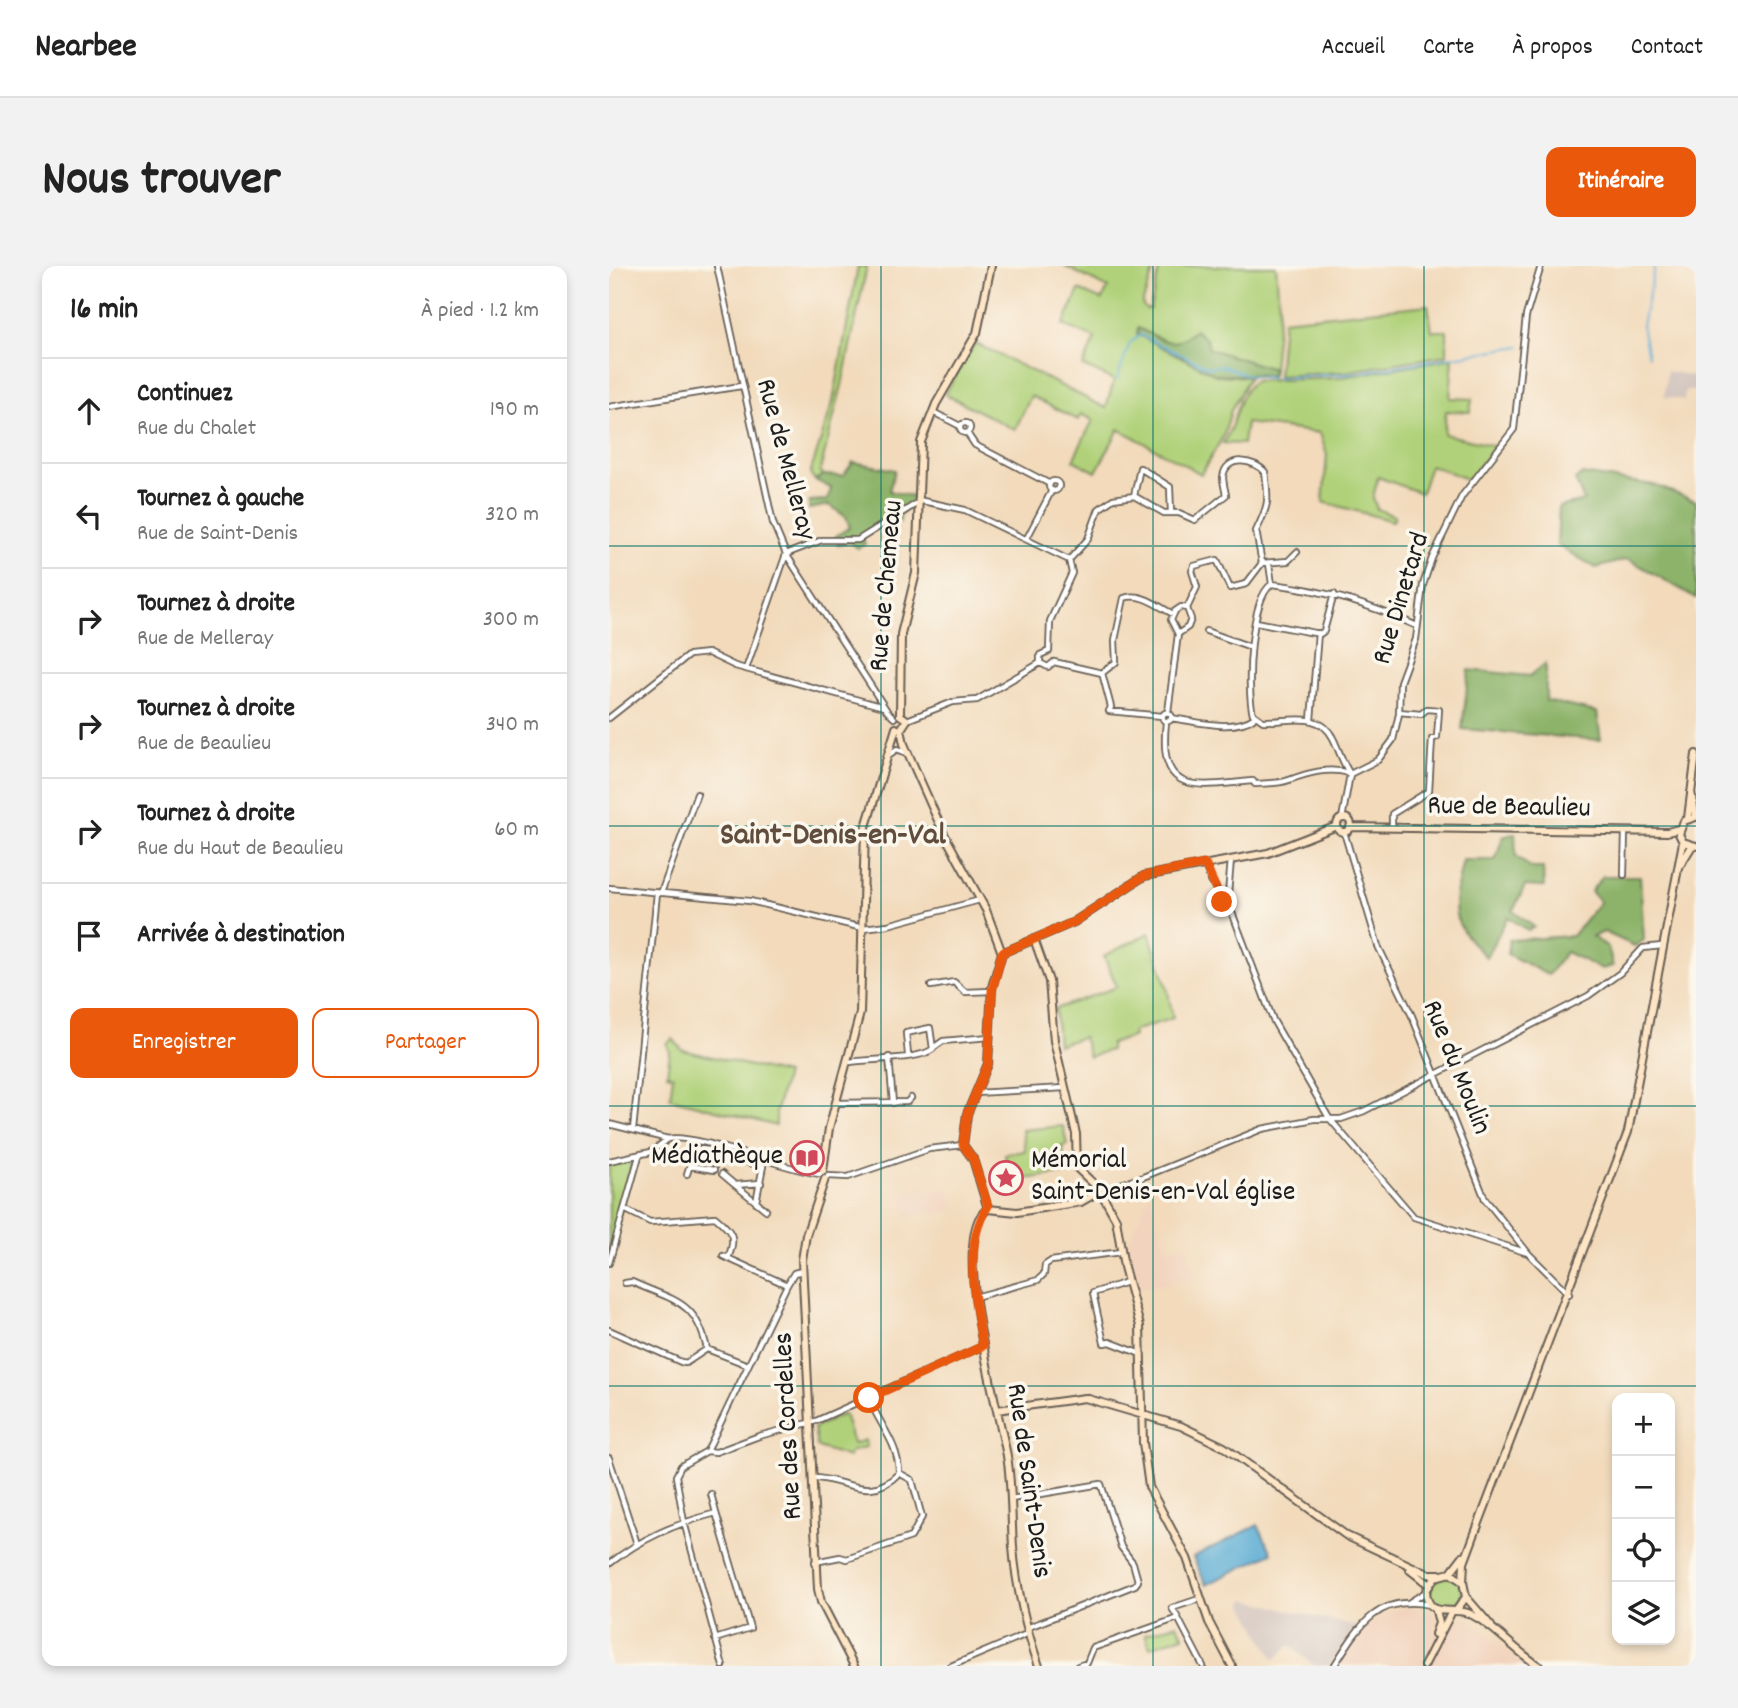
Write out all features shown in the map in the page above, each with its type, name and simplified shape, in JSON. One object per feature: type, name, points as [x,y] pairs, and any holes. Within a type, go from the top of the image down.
[{"type":"street","name":"Rue de Melleray","points":[[717,266],[773,523],[786,554],[884,707],[897,716]]},
{"type":"street","name":"Rue de Chemeau","points":[[899,728],[897,716],[901,634],[916,573],[921,442],[933,412],[977,333],[991,266]]},
{"type":"street","name":"Rue Dinetard","points":[[1349,774],[1378,760],[1397,731],[1399,682],[1414,645],[1423,585],[1432,558],[1462,496],[1514,429],[1526,316],[1541,266]]},
{"type":"street","points":[[609,407],[741,386]]},
{"type":"street","points":[[933,412],[960,426],[962,432],[967,433],[975,445],[1050,484],[1052,490],[1027,538]]},
{"type":"street","points":[[1069,560],[1088,539],[1100,508],[1112,499],[1134,496],[1164,513],[1195,520],[1226,495],[1223,476],[1229,467],[1245,460],[1256,464],[1265,472],[1268,490],[1267,512],[1256,531],[1262,563],[1246,584],[1230,588],[1217,560],[1194,566],[1192,571],[1197,587],[1187,608],[1191,620],[1188,627],[1178,634]]},
{"type":"street","points":[[1134,496],[1140,468],[1170,487],[1171,513]]},
{"type":"street","points":[[1050,484],[1055,481],[1059,485],[1056,491],[1052,490]]},
{"type":"street","points":[[746,669],[786,554],[822,540],[858,540],[918,501],[965,510],[1069,560],[1072,573],[1050,621],[1049,652],[1054,662]]},
{"type":"street","points":[[1262,563],[1288,561],[1297,552]]},
{"type":"street","points":[[1269,564],[1272,584]]},
{"type":"street","points":[[1272,584],[1334,594],[1417,626]]},
{"type":"street","points":[[1002,953],[1074,922],[1144,876],[1273,852],[1337,826],[1342,819],[1349,774],[1329,732],[1319,722],[1311,720],[1263,721],[1255,717],[1251,710],[1251,647],[1259,598],[1272,584]]},
{"type":"street","points":[[1256,622],[1318,633],[1324,631],[1334,594]]},
{"type":"street","points":[[1102,673],[1118,657],[1115,640],[1124,598],[1132,595],[1142,597],[1173,614]]},
{"type":"street","points":[[1187,608],[1181,607],[1173,614],[1172,626],[1178,634],[1164,742],[1168,769],[1177,779],[1206,785],[1254,781],[1255,784],[1289,781],[1296,775],[1337,769],[1349,774]]},
{"type":"street","points":[[1206,631],[1251,647]]},
{"type":"street","points":[[1311,720],[1318,633]]},
{"type":"street","points":[[1039,663],[1040,655],[1049,652]]},
{"type":"street","points":[[609,719],[689,655],[708,653],[746,669],[884,707]]},
{"type":"street","points":[[1054,662],[1102,673]]},
{"type":"street","points":[[1039,663],[1048,667],[1054,662]]},
{"type":"street","points":[[1039,663],[977,700],[953,702],[907,720],[899,728],[944,834],[980,900],[1002,953],[992,991],[988,1064],[967,1114],[963,1145],[973,1159],[988,1209],[1017,1212],[1075,1203],[1095,1190],[1104,1192]]},
{"type":"street","points":[[1102,673],[1111,707],[1109,712],[1220,724],[1245,723],[1255,717]]},
{"type":"street","points":[[1392,828],[1392,814],[1429,792],[1432,739],[1437,737],[1439,710],[1427,709],[1421,714],[1399,712]]},
{"type":"street","points":[[897,716],[907,720]]},
{"type":"street","name":"Rue des Cordelles","points":[[854,1666],[821,1602],[815,1562],[810,1384],[802,1271],[806,1235],[824,1175],[826,1140],[848,1061],[862,996],[865,830],[899,728]]},
{"type":"street","points":[[889,754],[897,749],[908,753]]},
{"type":"street","points":[[1496,1633],[1466,1597],[1463,1582],[1464,1563],[1569,1294],[1628,1132],[1681,836],[1692,818],[1691,792],[1696,754]]},
{"type":"street","points":[[633,1129],[659,893],[697,794]]},
{"type":"street","points":[[1337,826],[1344,832],[1350,827],[1348,821],[1342,819]]},
{"type":"street","name":"Rue de Beaulieu","points":[[1350,827],[1667,832],[1681,836]]},
{"type":"street","points":[[1624,875],[1625,831]]},
{"type":"street","name":"Rue du Moulin","points":[[1344,832],[1378,946],[1406,1000],[1485,1199],[1528,1253],[1569,1294]]},
{"type":"street","points":[[1675,875],[1694,846],[1681,836]]},
{"type":"street","points":[[1227,905],[1231,860]]},
{"type":"street","points":[[1205,864],[1211,881],[1227,905],[1273,1020],[1329,1118],[1414,1217],[1528,1253]]},
{"type":"street","points":[[609,888],[750,901],[863,928],[888,925],[980,900]]},
{"type":"street","points":[[1034,939],[1049,981],[1054,1041],[1076,1134],[1077,1168],[1095,1190],[1104,1192],[1262,1129],[1356,1115],[1598,990],[1620,973],[1643,948],[1662,946]]},
{"type":"street","points":[[931,986],[954,982],[965,992],[992,991]]},
{"type":"street","points":[[908,1055],[906,1032],[910,1030],[930,1028],[933,1049]]},
{"type":"street","points":[[848,1061],[926,1053],[943,1041],[990,1037]]},
{"type":"street","points":[[889,1058],[893,1103]]},
{"type":"street","points":[[975,1093],[1066,1088]]},
{"type":"street","points":[[836,1103],[893,1103],[907,1102],[911,1098]]},
{"type":"street","points":[[609,1124],[668,1139],[690,1139],[764,1164],[848,1177],[929,1149],[963,1145]]},
{"type":"street","points":[[609,1161],[639,1156],[659,1147],[668,1139]]},
{"type":"street","points":[[687,1174],[695,1149],[711,1148]]},
{"type":"street","points":[[609,1263],[639,1156]]},
{"type":"street","points":[[756,1202],[764,1164]]},
{"type":"street","points":[[691,1166],[713,1170]]},
{"type":"street","points":[[722,1174],[766,1210]]},
{"type":"street","points":[[735,1185],[761,1184]]},
{"type":"street","points":[[1104,1192],[1116,1219],[1127,1282],[1140,1326],[1142,1414],[1149,1487],[1187,1558],[1201,1590],[1209,1622],[1231,1666]]},
{"type":"street","points":[[624,1209],[650,1222],[715,1217],[733,1235],[735,1242],[725,1257],[787,1285]]},
{"type":"street","name":"Rue de Saint-Denis","points":[[988,1209],[981,1214],[975,1232],[975,1297],[1011,1499],[1013,1552],[1039,1666]]},
{"type":"street","points":[[975,1297],[1038,1280],[1044,1275],[1045,1265],[1051,1261],[1121,1252]]},
{"type":"street","points":[[723,1666],[684,1522],[678,1470],[707,1451],[787,1285],[794,1273],[802,1271]]},
{"type":"street","points":[[625,1283],[632,1282],[691,1310],[699,1321],[706,1349]]},
{"type":"street","points":[[1127,1282],[1093,1293],[1104,1343],[1110,1342],[1141,1354]]},
{"type":"street","points":[[609,1330],[681,1362],[690,1361],[706,1349]]},
{"type":"street","points":[[707,1451],[716,1452],[810,1422],[983,1346]]},
{"type":"street","points":[[706,1349],[748,1365]]},
{"type":"street","points":[[815,1562],[847,1559],[911,1537],[922,1517],[912,1480],[899,1473],[889,1434],[874,1414],[869,1398]]},
{"type":"street","points":[[997,1410],[1085,1398],[1181,1426],[1217,1443],[1327,1523],[1422,1577],[1433,1608],[1443,1619]]},
{"type":"street","points":[[609,1458],[637,1544]]},
{"type":"street","points":[[813,1478],[862,1490],[892,1480],[899,1473]]},
{"type":"street","points":[[951,1666],[1136,1585],[1138,1581],[1133,1563],[1121,1547],[1101,1484],[1011,1499]]},
{"type":"street","points":[[711,1494],[750,1628],[715,1639]]},
{"type":"street","points":[[609,1564],[637,1544],[684,1522],[716,1513]]},
{"type":"street","points":[[1377,1552],[1428,1574],[1450,1573],[1458,1566],[1474,1536]]},
{"type":"street","points":[[1450,1573],[1463,1582]]},
{"type":"street","points":[[1401,1605],[1419,1598],[1439,1574]]},
{"type":"street","points":[[1424,1666],[1443,1619],[1454,1612],[1466,1597]]},
{"type":"street","points":[[1196,1600],[1172,1608],[1203,1666]]},
{"type":"street","points":[[1334,1666],[1368,1616],[1384,1607],[1401,1605],[1471,1615],[1539,1666]]},
{"type":"street","points":[[1078,1666],[1087,1663],[1093,1648],[1178,1618]]},
{"type":"shaded area","points":[[1667,371],[1696,377],[1696,391],[1685,391],[1684,400],[1664,397]]},
{"type":"shaded area","points":[[925,1186],[928,1193],[948,1187],[955,1209],[934,1216],[932,1211],[908,1219],[899,1193]]},
{"type":"shaded area","points":[[1150,1192],[1166,1248],[1186,1245],[1195,1280],[1133,1289],[1126,1262],[1127,1244]]},
{"type":"shaded area","points":[[1245,1599],[1356,1626],[1329,1666],[1314,1666],[1290,1645],[1274,1660],[1244,1605]]},
{"type":"shaded area","points":[[1423,1607],[1432,1612],[1437,1622],[1448,1626],[1452,1618],[1466,1617],[1527,1666],[1336,1666],[1368,1618],[1403,1608]]},
{"type":"green space","points":[[858,266],[867,266],[842,385],[820,471],[824,475],[815,480],[810,474],[833,402]]},
{"type":"green space","points":[[1064,266],[1155,266],[1142,304],[1146,309],[1150,309],[1160,266],[1276,266],[1279,306],[1273,369],[1183,342],[1169,343],[1153,335],[1137,334],[1216,375],[1249,377],[1231,410],[1224,435],[1201,474],[1119,429],[1096,472],[1073,460],[1093,420],[1081,414],[1078,420],[1031,396],[1015,430],[945,394],[975,343],[1106,408],[1114,380],[1083,366],[1095,338],[1063,325],[1079,290],[1102,300],[1108,288]]},
{"type":"green space","points":[[1428,305],[1432,331],[1447,331],[1447,355],[1344,372],[1278,376],[1283,320]]},
{"type":"green space","points":[[1138,328],[1173,342],[1180,341],[1195,330],[1207,340],[1209,349],[1273,369],[1272,375],[1216,375],[1137,334]]},
{"type":"green space","points":[[1453,358],[1450,398],[1472,399],[1470,412],[1446,411],[1444,434],[1495,446],[1469,480],[1430,465],[1421,493],[1378,477],[1373,498],[1377,509],[1395,516],[1393,521],[1323,502],[1327,455],[1320,433],[1246,423],[1243,444],[1223,443],[1243,395],[1254,381],[1337,378]]},
{"type":"green space","points":[[853,462],[895,470],[889,491],[915,497],[900,516],[900,522],[894,522],[892,518],[862,537],[865,544],[858,548],[850,542],[838,545],[836,536],[850,527],[846,517],[829,505],[809,509],[810,501],[828,500],[831,488],[815,480],[824,475],[843,476]]},
{"type":"green space","points":[[1582,474],[1654,485],[1696,501],[1696,598],[1628,559],[1596,568],[1557,545],[1559,507],[1584,501],[1575,480]]},
{"type":"green space","points":[[1546,663],[1546,701],[1597,712],[1601,740],[1462,729],[1469,670],[1530,676]]},
{"type":"green space","points":[[1515,833],[1516,856],[1531,868],[1543,868],[1544,887],[1525,886],[1513,911],[1534,927],[1528,931],[1508,917],[1486,957],[1464,933],[1456,913],[1456,891],[1463,860],[1495,860],[1503,837]]},
{"type":"green space","points":[[1603,876],[1640,876],[1644,940],[1635,946],[1604,932],[1592,937],[1608,947],[1613,966],[1602,969],[1566,952],[1548,975],[1507,954],[1509,940],[1572,936],[1600,902],[1591,891]]},
{"type":"green space","points":[[1149,933],[1167,987],[1173,1018],[1133,1031],[1134,1036],[1110,1044],[1110,1050],[1089,1057],[1083,1037],[1058,1045],[1055,1009],[1117,987],[1104,956]]},
{"type":"green space","points":[[673,1039],[682,1050],[786,1074],[776,1111],[776,1126],[670,1098],[673,1076],[667,1074],[670,1052],[667,1044]]},
{"type":"green space","points":[[1063,1126],[1067,1145],[1062,1146],[1067,1173],[1009,1181],[1005,1154],[1025,1151],[1022,1130]]},
{"type":"green space","points":[[632,1161],[612,1248],[609,1253],[609,1165]]},
{"type":"green space","points":[[844,1414],[853,1444],[865,1440],[866,1447],[850,1452],[849,1457],[817,1447],[814,1428]]},
{"type":"green space","points":[[1446,1577],[1458,1581],[1462,1593],[1458,1605],[1446,1609],[1434,1605],[1430,1593],[1434,1581]]},
{"type":"green space","points":[[1177,1624],[1184,1636],[1150,1647],[1145,1634]]},
{"type":"water","points":[[1258,1525],[1272,1553],[1206,1585],[1193,1557]]},
{"type":"waterway","points":[[1648,356],[1642,325],[1655,266]]},
{"type":"waterway","points":[[1117,379],[1130,343],[1140,335],[1208,367],[1223,366],[1250,376],[1272,378]]},
{"type":"waterway","points":[[1277,378],[1350,374],[1520,346]]},
{"type":"place","name":"Médiathèque","points":[[807,1158]]},
{"type":"place","name":"Mémorial Saint-Denis-en-Val église","points":[[1006,1178]]},
{"type":"district","name":"Saint-Denis-en-Val","points":[[833,837]]},
{"type":"route","points":[[869,1398],[983,1346],[975,1297],[974,1246],[978,1222],[988,1206],[973,1159],[963,1145],[967,1114],[988,1064],[992,991],[1002,953],[1074,922],[1144,876],[1205,864],[1222,902]]}]
